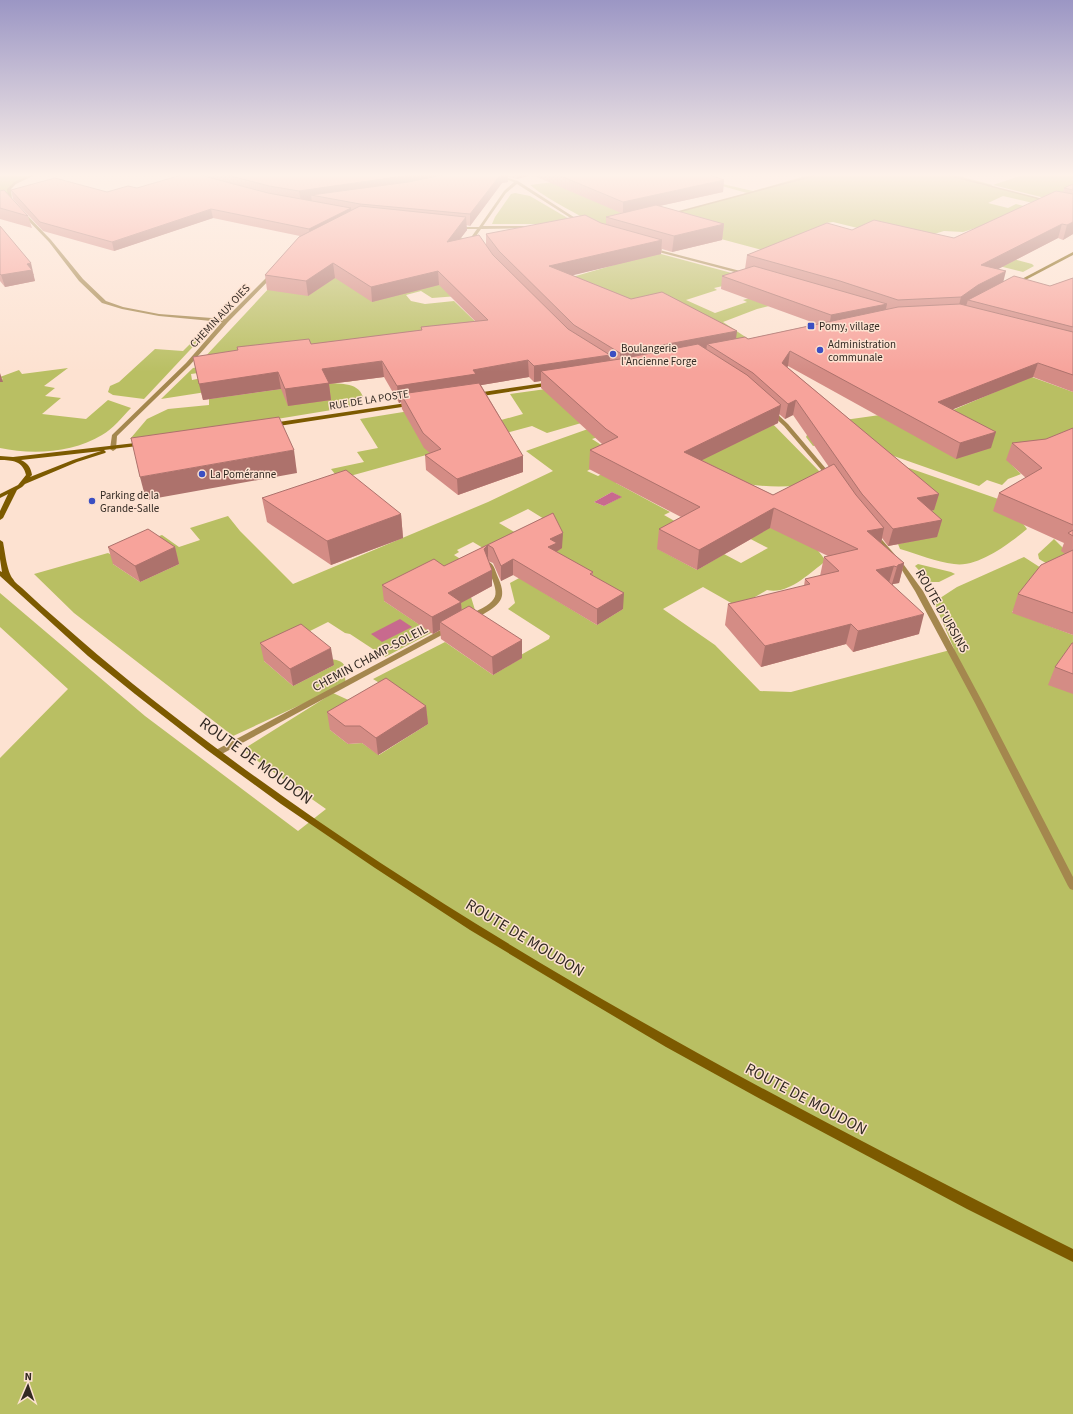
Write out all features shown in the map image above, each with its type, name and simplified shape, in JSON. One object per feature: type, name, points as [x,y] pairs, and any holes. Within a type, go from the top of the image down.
[{"type":"main road","points":[[1010,286],[1073,253]]},
{"type":"main road","points":[[468,396],[557,383]]},
{"type":"main road","name":"RUE DE LA POSTE","points":[[268,426],[416,404]]},
{"type":"main road","points":[[13,459],[76,451],[113,449],[152,443]]},
{"type":"main road","points":[[0,496],[24,482],[75,461],[113,449]]},
{"type":"main road","points":[[1,457],[24,462],[29,468],[29,475],[24,482]]},
{"type":"main road","points":[[0,518],[14,489]]},
{"type":"main road","name":"ROUTE DE MOUDON","points":[[0,542],[4,575],[64,631],[108,668],[217,753],[373,862],[476,928],[560,979],[802,1115],[1073,1256]]},
{"type":"street","points":[[49,240],[81,280],[104,302],[122,308],[159,315],[226,321]]},
{"type":"street","points":[[477,240],[483,248]]},
{"type":"street","points":[[648,247],[748,275]]},
{"type":"street","name":"CHEMIN AUX OIES","points":[[113,449],[114,436],[188,364],[226,321],[278,269]]},
{"type":"street","points":[[764,405],[786,424],[825,469],[835,484]]},
{"type":"street","name":"ROUTE D'URSINS","points":[[868,527],[902,566],[919,591],[979,703],[1073,886]]},
{"type":"street","name":"CHEMIN CHAMP-SOLEIL","points":[[217,753],[497,604],[500,592],[489,564]]},
{"type":"green space","points":[[451,240],[463,240],[458,296],[432,298],[421,291],[406,295],[411,301],[425,304],[454,301],[488,334],[359,380],[346,382],[338,379],[202,360],[272,285],[320,278]]},
{"type":"green space","points":[[724,240],[799,240],[773,253]]},
{"type":"green space","points":[[635,247],[754,279],[714,288],[717,290],[686,300],[715,313],[747,302],[743,300],[754,297],[769,306],[723,322],[750,340],[718,346],[555,282],[614,265]]},
{"type":"green space","points":[[963,257],[1006,257],[1032,264],[1034,266],[1023,272]]},
{"type":"green space","points":[[889,325],[1073,392],[1073,443],[1012,465],[1021,474],[1008,479],[1002,485],[987,480],[979,486],[814,428],[823,423],[880,415],[953,410],[995,392]]},
{"type":"green space","points":[[199,335],[204,335],[144,399],[113,395],[108,392],[110,386],[119,382],[155,349],[183,351]]},
{"type":"green space","points":[[239,361],[241,367],[191,374],[192,380],[202,378],[206,392],[161,399],[193,368]]},
{"type":"green space","points":[[68,368],[44,386],[55,388],[45,396],[61,398],[42,414],[86,419],[108,400],[131,408],[114,426],[106,432],[91,441],[78,446],[39,452],[0,448],[0,380],[3,379],[0,377],[19,370],[22,374]]},
{"type":"green space","points":[[324,383],[346,384],[352,386],[357,388],[363,397],[350,407],[191,433],[130,439],[147,419],[168,409],[209,405],[209,399]]},
{"type":"green space","points":[[589,383],[595,419],[547,433],[532,426],[339,479],[331,469],[364,462],[357,452],[378,448],[360,419],[434,407],[494,422],[523,414],[510,394]]},
{"type":"green space","points":[[763,414],[819,471],[824,483],[801,486],[744,484],[717,476],[671,455]]},
{"type":"green space","points":[[602,424],[613,432],[592,439],[606,448],[611,446],[649,467],[616,483],[670,512],[664,515],[678,523],[700,512],[703,515],[678,529],[684,534],[658,549],[697,570],[724,554],[741,563],[768,548],[716,521],[727,506],[735,502],[748,498],[779,494],[811,495],[833,500],[852,517],[805,496],[757,521],[816,548],[826,561],[806,577],[783,589],[775,591],[767,590],[741,605],[733,604],[703,587],[663,609],[715,645],[760,691],[791,692],[954,649],[934,602],[957,587],[1024,557],[1066,584],[1030,589],[1012,612],[1073,635],[1073,1414],[0,1414],[0,758],[68,689],[0,627],[0,593],[145,716],[298,831],[326,809],[242,750],[333,693],[366,708],[330,730],[348,744],[362,743],[379,755],[428,724],[388,696],[394,692],[373,679],[445,642],[493,675],[521,658],[519,656],[549,639],[550,636],[508,609],[515,603],[510,583],[556,558],[537,547],[518,557],[515,556],[521,553],[507,542],[488,551],[473,542],[457,550],[459,552],[454,555],[467,563],[444,576],[441,574],[435,575],[384,601],[420,625],[471,597],[475,610],[385,657],[350,634],[345,633],[328,622],[304,634],[320,646],[314,649],[304,641],[264,661],[293,686],[334,665],[326,659],[336,660],[344,664],[347,671],[345,678],[346,684],[233,736],[74,613],[34,574],[108,553],[121,560],[113,564],[140,582],[179,564],[152,546],[141,551],[139,543],[162,535],[179,547],[200,540],[190,528],[228,516],[240,531],[293,584],[488,502],[553,471],[526,451]],"holes":[[[605,461],[615,467],[598,476],[587,471]],[[612,492],[621,497],[604,506],[594,502]],[[528,509],[549,522],[521,536],[499,523]],[[567,577],[572,579],[575,578],[592,587],[590,590],[623,609],[597,625],[541,591]]]},
{"type":"green space","points":[[808,433],[1007,502],[1027,529],[993,553],[973,562],[963,564],[940,562],[900,549],[898,544],[937,536],[924,512],[934,510],[829,442],[813,446],[806,437]]},
{"type":"green space","points":[[1054,539],[1073,558],[1073,579],[1039,559],[1038,554]]},
{"type":"green space","points":[[918,564],[955,574],[939,582],[930,582],[915,566]]},
{"type":"shaded area","points":[[612,492],[622,497],[604,506],[594,502]]},
{"type":"shaded area","points":[[400,619],[412,627],[382,642],[371,634]]},
{"type":"building","points":[[0,240],[12,240],[31,263],[27,264],[32,270],[0,274]]},
{"type":"building","points":[[105,240],[118,240],[112,242]]},
{"type":"building","points":[[296,240],[449,240],[447,242],[456,240],[482,240],[493,255],[568,329],[610,355],[534,366],[528,360],[473,370],[476,374],[397,386],[382,361],[322,369],[329,383],[285,389],[278,372],[199,384],[193,357],[238,350],[237,347],[309,339],[311,344],[422,330],[421,327],[488,320],[438,271],[371,287],[333,263],[306,281],[265,275]]},
{"type":"building","points":[[491,240],[662,240],[549,266],[631,299],[662,292],[737,331],[620,353],[574,325],[499,251]]},
{"type":"building","points":[[785,240],[1030,240],[981,265],[1006,271],[978,285],[961,297],[898,300],[840,281],[747,255]]},
{"type":"building","points":[[754,266],[887,304],[831,315],[722,276]]},
{"type":"building","points":[[1014,276],[1050,286],[1073,278],[1073,327],[968,300]]},
{"type":"building","points":[[960,304],[1073,332],[1073,375],[1038,363],[938,402],[996,432],[960,443],[790,351],[782,363],[939,494],[917,498],[942,520],[893,529],[862,494],[796,400],[788,404],[753,373],[707,344],[745,337],[748,339],[898,307]]},
{"type":"building","points":[[698,344],[747,375],[781,405],[684,452],[773,495],[834,464],[856,495],[884,528],[867,531],[904,563],[898,565],[897,567],[894,566],[876,570],[924,614],[858,631],[851,624],[765,646],[728,604],[810,584],[805,579],[839,571],[824,557],[858,549],[774,508],[699,550],[659,529],[700,507],[590,450],[618,437],[606,429],[541,371],[620,359]]},
{"type":"building","points":[[479,383],[523,456],[457,479],[425,455],[441,449],[423,433],[401,394]]},
{"type":"building","points":[[279,417],[294,450],[140,477],[131,438]]},
{"type":"building","points":[[1073,428],[1073,525],[999,493],[1042,468],[1012,443],[1046,439]]},
{"type":"building","points":[[346,470],[401,514],[327,541],[262,498]]},
{"type":"building","points":[[553,513],[563,533],[550,539],[557,543],[548,547],[593,572],[590,574],[624,593],[597,609],[513,559],[501,566],[493,548],[488,545],[484,549],[492,570],[448,593],[461,602],[432,617],[382,585],[434,559],[444,566]]},
{"type":"building","points":[[148,529],[175,547],[135,566],[108,547]]},
{"type":"building","points":[[1073,530],[1073,536],[1068,533]]},
{"type":"building","points":[[1073,550],[1073,613],[1018,594],[1041,565]]},
{"type":"building","points":[[469,606],[522,640],[492,657],[440,622]]},
{"type":"building","points":[[301,624],[331,648],[290,669],[260,643]]},
{"type":"building","points":[[1073,643],[1073,674],[1055,667]]},
{"type":"building","points":[[386,678],[426,706],[376,738],[360,726],[345,726],[327,712]]},
{"type":"place","name":"Pomy, village","points":[[811,326]]},
{"type":"place","name":"Administration communale","points":[[820,350]]},
{"type":"place","name":"Boulangerie l'Ancienne Forge","points":[[613,354]]},
{"type":"place","name":"La Poméranne","points":[[202,474]]},
{"type":"place","name":"Parking de la Grande-Salle","points":[[92,501]]}]
